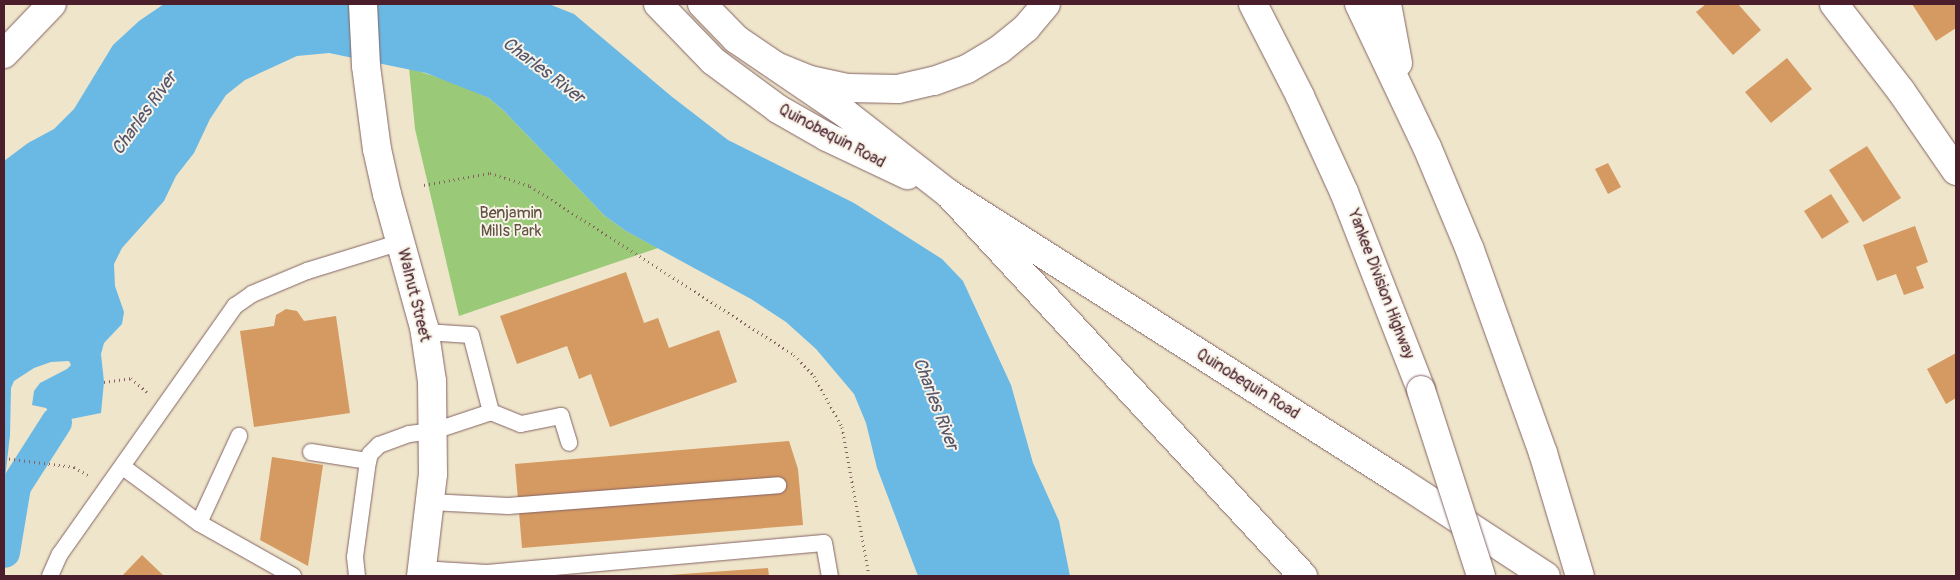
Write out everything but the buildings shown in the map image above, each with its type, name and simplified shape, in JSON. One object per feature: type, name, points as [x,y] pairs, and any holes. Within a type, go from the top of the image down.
[{"type":"main road","points":[[4,54],[52,4]]},
{"type":"main road","name":"Quinobequin Road","points":[[658,4],[713,60],[778,109],[827,137],[949,194]]},
{"type":"main road","name":"Quinobequin Road","points":[[702,4],[736,39],[845,113],[949,194],[1392,475],[1546,576]]},
{"type":"main road","points":[[778,67],[810,80],[848,88],[898,89],[934,82],[967,69],[999,50],[1026,28],[1046,4]]},
{"type":"main road","name":"Yankee Division Highway","points":[[1253,4],[1300,96],[1344,192],[1422,390],[1480,576]]},
{"type":"main road","points":[[1359,4],[1405,98],[1448,197],[1489,301],[1560,507],[1580,576]]},
{"type":"main road","points":[[1387,4],[1405,98]]},
{"type":"main road","points":[[1834,4],[1901,91],[1956,171]]},
{"type":"main road","name":"Walnut Street","points":[[363,10],[368,87],[379,160],[425,332],[432,381],[434,431],[430,502],[421,573]]},
{"type":"main road","points":[[949,194],[1303,576]]},
{"type":"lane","points":[[50,576],[60,554],[123,468],[235,306],[245,297],[307,271],[401,242]]},
{"type":"lane","points":[[425,332],[471,335],[492,412]]},
{"type":"lane","points":[[357,576],[356,557],[368,461],[370,454],[379,445],[409,434],[434,431],[492,412],[521,424],[561,416],[569,443]]},
{"type":"lane","points":[[198,523],[239,436]]},
{"type":"lane","points":[[311,452],[368,461]]},
{"type":"lane","points":[[123,468],[198,523],[294,576]]},
{"type":"lane","points":[[430,502],[508,506],[778,486]]},
{"type":"lane","points":[[421,573],[487,574],[824,543],[830,576]]},
{"type":"path","points":[[424,185],[490,173],[530,186],[794,355],[814,376],[842,427],[869,576]]},
{"type":"path","points":[[104,382],[131,378],[165,408]]},
{"type":"path","points":[[4,458],[66,466]]},
{"type":"green space","name":"Benjamin Mills Park","points":[[409,68],[449,81],[489,98],[504,111],[605,216],[626,231],[658,248],[459,316],[415,129]]},
{"type":"water","name":"Charles River","points":[[164,4],[549,4],[574,14],[671,96],[728,140],[854,203],[942,259],[963,281],[1011,385],[1033,463],[1059,521],[1070,576],[918,576],[877,468],[866,423],[854,394],[816,349],[786,322],[751,299],[626,231],[605,216],[504,111],[489,98],[426,73],[329,53],[297,56],[245,80],[226,95],[210,119],[194,153],[176,176],[164,201],[122,248],[114,264],[115,286],[124,312],[122,324],[104,343],[101,354],[104,382],[101,413],[56,422],[46,408],[32,405],[34,391],[40,383],[67,369],[71,365],[69,361],[51,362],[34,368],[14,381],[11,388],[10,435],[4,488],[4,161],[28,143],[54,129],[74,109],[113,45],[139,21]]},
{"type":"waterway","points":[[4,552],[15,486],[56,422]]}]
